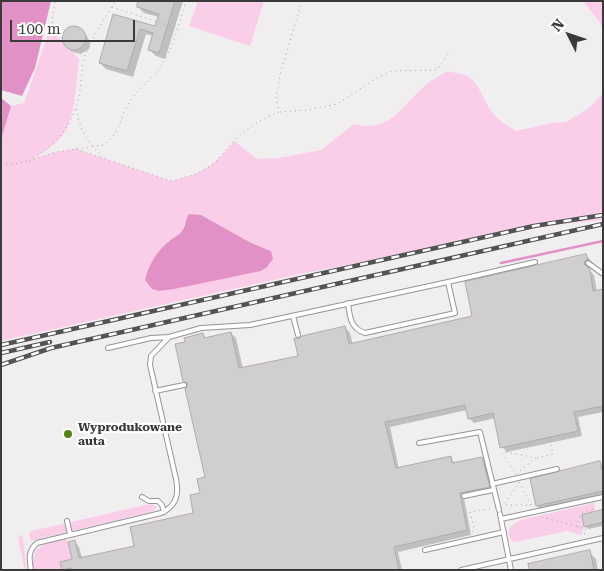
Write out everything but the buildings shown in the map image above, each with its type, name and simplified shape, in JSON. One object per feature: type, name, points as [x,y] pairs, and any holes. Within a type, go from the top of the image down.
[{"type":"lane","points":[[108,348],[151,338],[169,337],[201,328],[250,325],[535,262]]},
{"type":"lane","points":[[588,263],[603,274]]},
{"type":"lane","points":[[348,303],[351,322],[359,331],[366,333],[455,313],[448,282]]},
{"type":"lane","points":[[293,316],[298,335]]},
{"type":"lane","points":[[31,570],[29,558],[31,549],[37,543],[164,512],[178,496],[178,488],[150,365],[151,356],[169,337]]},
{"type":"lane","points":[[156,391],[184,385]]},
{"type":"lane","points":[[420,443],[480,432],[500,512],[511,570]]},
{"type":"lane","points":[[492,484],[557,469]]},
{"type":"lane","points":[[464,496],[493,490]]},
{"type":"lane","points":[[142,497],[149,501],[158,501],[162,505],[164,512]]},
{"type":"lane","points":[[501,520],[603,497]]},
{"type":"lane","points":[[67,521],[70,534]]},
{"type":"lane","points":[[425,550],[504,532]]},
{"type":"lane","points":[[461,570],[603,538]]},
{"type":"path","points":[[53,28],[52,20],[55,1]]},
{"type":"path","points":[[29,161],[44,152],[62,136],[70,122],[80,92],[84,57],[115,1]]},
{"type":"path","points":[[1,163],[15,164],[56,152],[103,145],[115,134],[127,106],[159,69],[166,57],[186,1]]},
{"type":"path","points":[[279,112],[276,97],[281,71],[302,1]]},
{"type":"path","points":[[112,7],[177,28]]},
{"type":"path","points":[[76,149],[171,181],[185,178],[206,169],[221,158],[234,141],[265,117],[279,112],[307,110],[337,104],[377,78],[392,71],[437,70],[448,54]]},
{"type":"path","points":[[76,108],[83,132],[91,146],[103,157]]},
{"type":"path","points":[[536,458],[516,474],[502,453],[506,452],[536,458],[553,454],[549,437]]},
{"type":"path","points":[[518,482],[531,505],[504,505],[518,482]]},
{"type":"path","points":[[471,535],[474,528],[470,512],[493,508]]},
{"type":"path","points":[[578,527],[578,517],[582,512],[595,509]]},
{"type":"path","points":[[539,517],[586,529],[584,535]]},
{"type":"shaded area","points":[[1,1],[51,1],[35,68],[22,96],[1,90]]},
{"type":"shaded area","points":[[198,1],[264,1],[250,46],[189,26]]},
{"type":"shaded area","points":[[583,1],[603,1],[603,29],[598,20]]},
{"type":"shaded area","points":[[50,29],[79,59],[75,98],[71,118],[63,135],[53,145],[32,159],[56,152],[76,149],[171,181],[207,168],[234,141],[257,159],[279,158],[321,150],[354,124],[369,126],[381,124],[391,119],[425,85],[447,72],[458,73],[471,78],[479,88],[494,115],[516,131],[551,123],[566,122],[588,109],[603,93],[603,226],[601,220],[552,225],[300,274],[1,341],[1,140],[11,106],[24,103]],"holes":[[[185,222],[270,251],[271,263],[261,271],[159,291],[152,262],[169,240],[180,233]]]},
{"type":"shaded area","points":[[1,98],[11,106],[1,140]]},
{"type":"shaded area","points":[[189,214],[201,215],[251,243],[271,251],[273,259],[261,271],[174,289],[159,291],[152,289],[145,280],[151,264],[164,246],[183,230]]},
{"type":"shaded area","points":[[594,503],[595,512],[582,515],[584,527],[581,535],[567,531],[516,542],[512,541],[508,534],[511,526],[520,520]]},
{"type":"shaded area","points":[[150,504],[157,507],[154,511],[31,541],[29,535],[31,531]]},
{"type":"shaded area","points":[[22,534],[27,570],[25,570],[18,538]]},
{"type":"shaded area","points":[[65,538],[68,542],[72,559],[60,562],[62,570],[33,570],[32,564],[36,550],[50,541]]},
{"type":"waterway","points":[[501,263],[603,241]]},
{"type":"railway","points":[[1,345],[534,226],[603,215]]},
{"type":"railway","points":[[1,365],[51,348],[603,224]]},
{"type":"railway","points":[[1,353],[50,342]]},
{"type":"place","name":"Wyprodukowane auta","points":[[68,434]]}]
